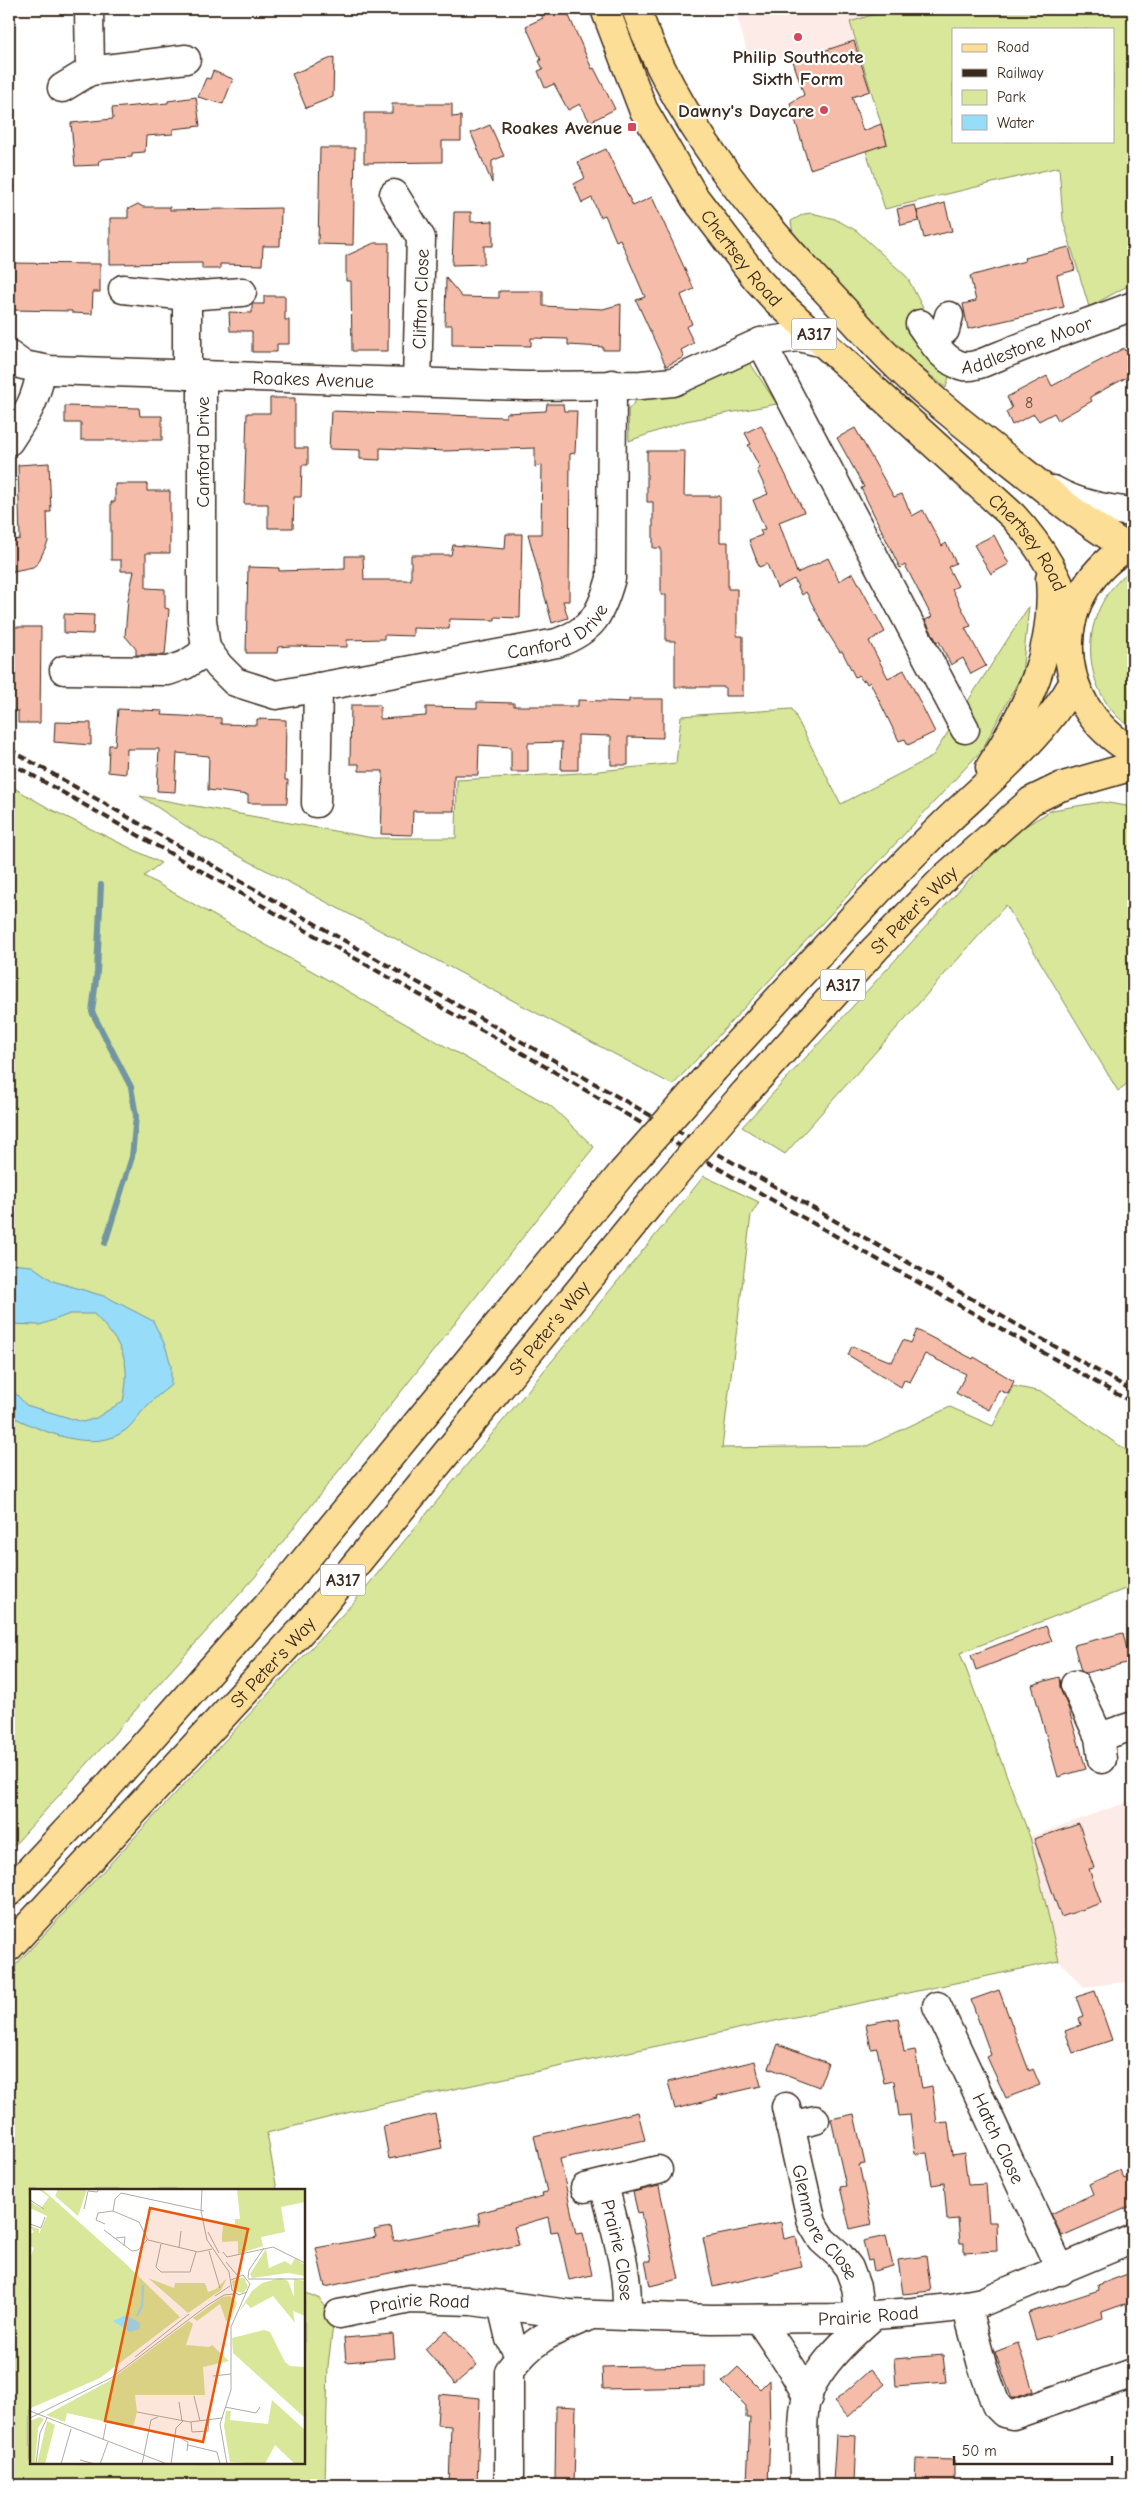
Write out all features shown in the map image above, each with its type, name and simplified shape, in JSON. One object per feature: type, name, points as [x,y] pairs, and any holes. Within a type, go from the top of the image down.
[{"type":"main road","name":"Chertsey Road","points":[[605,9],[643,110],[695,198],[756,278],[823,343],[1013,516],[1031,535],[1064,592],[1072,620]]},
{"type":"main road","points":[[619,9],[625,65]]},
{"type":"main road","name":"Chertsey Road","points":[[636,9],[672,90],[712,155],[774,235],[894,362],[965,426],[1099,531],[1130,546]]},
{"type":"main road","points":[[791,313],[810,308],[843,308]]},
{"type":"main road","points":[[1130,546],[1116,553],[1096,572],[1081,594],[1072,620],[1068,641],[1069,662],[1074,682],[1092,717],[1105,731],[1133,751]]},
{"type":"main road","points":[[947,822],[986,773],[1016,726],[1033,684],[1049,639],[1052,604],[1049,564]]},
{"type":"main road","name":"St Peter's Way","points":[[9,1892],[102,1793],[268,1605],[623,1172],[714,1070],[947,822],[1018,756],[1061,704],[1074,682]]},
{"type":"main road","name":"St Peter's Way","points":[[9,1947],[303,1629],[657,1195],[743,1095],[875,949],[946,877],[1031,801],[1083,779],[1133,766]]},
{"type":"main road","points":[[1083,779],[1113,779],[1133,782]]},
{"type":"street","points":[[89,9],[90,70]]},
{"type":"street","points":[[62,88],[90,70],[186,59]]},
{"type":"street","name":"Clifton Close","points":[[394,194],[421,238],[417,381]]},
{"type":"street","points":[[124,290],[187,296],[242,292]]},
{"type":"street","points":[[187,296],[195,375]]},
{"type":"street","name":"Addlestone Moor","points":[[948,316],[945,330],[925,330],[940,352],[952,362],[964,366],[986,361],[1046,336],[1133,306]]},
{"type":"street","name":"Roakes Avenue","points":[[761,342],[791,313]]},
{"type":"street","name":"Roakes Avenue","points":[[9,355],[22,365],[41,369],[527,386],[641,385],[673,382],[761,342],[799,337],[823,343]]},
{"type":"street","points":[[761,342],[965,729]]},
{"type":"street","points":[[9,441],[30,410],[38,390],[41,369]]},
{"type":"street","name":"Canford Drive","points":[[195,375],[202,620],[206,648],[218,666],[235,682],[276,695],[557,643],[577,636],[593,622],[604,605],[610,578],[612,384]]},
{"type":"street","points":[[1034,480],[1070,499],[1099,508],[1133,512]]},
{"type":"street","points":[[81,664],[168,671],[185,665],[199,656],[206,648]]},
{"type":"street","points":[[318,687],[323,787]]},
{"type":"street","points":[[1074,1684],[1100,1748],[1133,1726]]},
{"type":"street","name":"Hatch Close","points":[[937,2006],[1061,2270]]},
{"type":"street","name":"Glenmore Close","points":[[797,2118],[812,2223],[822,2240],[839,2255],[849,2268],[867,2316]]},
{"type":"street","name":"Prairie Close","points":[[626,2316],[628,2300],[624,2274],[595,2186],[658,2170]]},
{"type":"street","name":"Prairie Road","points":[[339,2314],[410,2299],[472,2300],[591,2315],[759,2320],[867,2316],[982,2302],[1133,2239]]},
{"type":"street","points":[[502,2305],[510,2339],[520,2356]]},
{"type":"street","points":[[966,2305],[982,2365],[996,2405],[1004,2414],[1013,2415],[1133,2373]]},
{"type":"street","name":"Prairie Road","points":[[509,2485],[509,2371],[520,2356],[540,2338],[591,2315]]},
{"type":"street","points":[[804,2485],[805,2404],[827,2363],[867,2316]]},
{"type":"street","points":[[759,2320],[792,2369],[808,2398]]},
{"type":"shaded area","name":"Philip Southcote Sixth Form","points":[[735,9],[890,9],[850,22],[854,41],[793,61],[791,55],[751,66]]},
{"type":"shaded area","points":[[1133,1800],[1133,1981],[1084,1987],[1059,1961],[1030,1837]]},
{"type":"green space","points":[[890,9],[1133,9],[1133,283],[1089,307],[1063,220],[1059,167],[885,209],[866,151],[887,143],[850,22]]},
{"type":"green space","points":[[812,213],[835,219],[857,231],[907,277],[923,308],[920,324],[953,362],[946,388],[898,349],[793,235],[791,221],[804,214]]},
{"type":"green space","points":[[750,363],[777,404],[686,421],[629,441],[628,410],[640,396]]},
{"type":"green space","points":[[1133,569],[1133,729],[1117,716],[1103,696],[1095,677],[1091,657],[1091,637],[1096,617],[1104,599],[1117,583]]},
{"type":"green space","points":[[1029,606],[1022,674],[982,750],[673,1085],[201,836],[140,796],[373,838],[456,838],[457,780],[580,773],[676,763],[681,716],[792,709],[841,804],[932,757]]},
{"type":"green space","points":[[9,785],[52,810],[161,863],[144,876],[551,1106],[594,1147],[255,1577],[9,1851]]},
{"type":"green space","points":[[1102,802],[1133,807],[1133,1079],[1118,1091],[1006,905],[785,1154],[742,1127],[1009,836],[1052,810]]},
{"type":"green space","points":[[704,1176],[759,1202],[751,1215],[722,1448],[867,1446],[950,1407],[993,1426],[1013,1386],[1042,1392],[1133,1455],[1133,1586],[960,1653],[1030,1837],[1059,1961],[383,2104],[267,2133],[277,2189],[30,2189],[30,2464],[305,2464],[305,2292],[320,2299],[328,2310],[333,2325],[328,2366],[325,2485],[9,2485],[9,1972],[354,1602]]},
{"type":"water","points":[[9,1264],[32,1266],[53,1281],[107,1297],[153,1321],[165,1345],[171,1365],[171,1385],[150,1403],[127,1429],[114,1437],[99,1440],[67,1438],[9,1415],[9,1386],[26,1405],[83,1422],[96,1418],[123,1401],[126,1374],[125,1363],[118,1344],[112,1334],[94,1314],[70,1314],[40,1325],[9,1324]]},
{"type":"building","points":[[537,9],[566,9],[592,69],[594,68],[615,109],[590,122],[580,104],[568,110],[554,84],[545,88],[538,71],[543,69],[539,61],[541,60],[526,26],[543,18]]},
{"type":"building","name":"Dawny's Daycare","points":[[854,41],[870,91],[852,97],[863,131],[881,124],[887,144],[810,169],[790,103],[804,95],[793,61]]},
{"type":"building","points":[[334,57],[333,97],[306,108],[292,74]]},
{"type":"building","points":[[213,71],[233,79],[223,104],[198,97],[206,78],[210,79]]},
{"type":"building","points":[[196,97],[200,126],[173,129],[173,134],[146,136],[145,152],[132,153],[132,157],[102,159],[98,162],[99,165],[75,166],[71,123],[113,119],[112,108],[168,103],[168,101]]},
{"type":"building","points":[[392,104],[452,104],[452,117],[461,116],[461,141],[442,141],[442,162],[364,163],[364,113],[392,113]]},
{"type":"building","points":[[490,125],[504,156],[492,161],[492,183],[471,133]]},
{"type":"building","points":[[320,148],[355,148],[353,245],[318,244]]},
{"type":"building","points":[[606,149],[633,206],[652,197],[694,289],[681,295],[692,324],[686,327],[694,343],[681,350],[684,357],[666,366],[636,300],[645,297],[620,239],[616,241],[605,215],[600,217],[592,198],[582,203],[574,184],[585,178],[578,162]]},
{"type":"building","points":[[945,203],[952,231],[924,238],[917,211]]},
{"type":"building","points":[[138,204],[143,207],[170,207],[170,210],[281,208],[280,246],[263,246],[262,265],[220,264],[220,269],[202,269],[202,263],[110,264],[110,218],[128,218],[128,209]]},
{"type":"building","points":[[915,205],[919,221],[901,225],[897,209]]},
{"type":"building","points":[[454,212],[471,212],[471,222],[493,221],[493,246],[484,246],[484,264],[452,265]]},
{"type":"building","points":[[374,243],[389,243],[388,351],[352,351],[351,281],[346,281],[346,256]]},
{"type":"building","points":[[1069,247],[1075,270],[1057,275],[1064,307],[968,329],[963,304],[976,301],[970,276],[1025,261],[1024,258]]},
{"type":"building","points":[[9,263],[100,264],[100,292],[93,292],[92,314],[72,313],[72,311],[9,310]]},
{"type":"building","points":[[446,278],[462,297],[499,298],[499,291],[543,291],[543,306],[603,309],[621,304],[620,350],[603,350],[603,347],[568,345],[568,339],[531,338],[531,346],[452,345],[452,325],[445,325]]},
{"type":"building","points":[[264,296],[285,296],[285,320],[289,320],[289,344],[277,344],[277,352],[252,352],[252,331],[230,331],[229,312],[252,313],[252,304],[264,304]]},
{"type":"building","points":[[1133,347],[1133,374],[1090,397],[1092,401],[1058,420],[1054,413],[1039,421],[1034,414],[1012,425],[1006,412],[1012,408],[1007,397],[1047,376],[1052,386],[1124,348],[1125,351]]},
{"type":"building","points":[[270,398],[295,398],[295,448],[308,448],[308,465],[302,465],[301,497],[294,497],[293,528],[268,528],[268,504],[244,504],[247,413],[270,413]]},
{"type":"building","points":[[547,404],[563,404],[564,411],[577,411],[575,453],[570,454],[569,601],[563,601],[568,618],[552,623],[528,534],[541,534],[542,465],[535,467],[535,448],[444,451],[380,448],[380,460],[360,459],[360,450],[329,449],[331,411],[506,417],[506,413],[546,411]]},
{"type":"building","points":[[65,406],[139,408],[140,416],[162,416],[162,440],[81,440],[81,423],[65,423]]},
{"type":"building","points":[[761,425],[804,512],[779,522],[797,573],[828,558],[839,581],[853,573],[885,632],[869,641],[888,678],[904,670],[935,732],[908,745],[905,739],[899,741],[870,682],[867,684],[865,680],[862,681],[859,675],[855,677],[842,651],[840,652],[826,630],[806,592],[802,595],[794,579],[777,588],[767,564],[759,567],[749,540],[762,535],[760,530],[765,529],[753,500],[768,494],[757,470],[760,468],[748,445],[751,444],[745,433]]},
{"type":"building","points":[[855,428],[894,497],[902,494],[912,516],[923,510],[942,546],[946,543],[956,563],[948,567],[958,586],[952,589],[971,626],[965,628],[986,666],[971,674],[963,658],[951,665],[939,641],[937,642],[925,620],[932,617],[905,565],[900,568],[861,488],[864,487],[837,438]]},
{"type":"building","points":[[647,451],[685,451],[684,496],[720,496],[720,542],[728,542],[728,589],[737,589],[737,636],[743,636],[743,696],[725,696],[725,687],[675,687],[675,641],[666,641],[666,595],[661,595],[661,548],[653,548],[653,502],[647,502]]},
{"type":"building","points":[[49,463],[51,512],[47,512],[48,542],[38,563],[33,567],[9,572],[9,541],[20,539],[18,465]]},
{"type":"building","points":[[115,484],[147,484],[147,491],[170,491],[170,553],[146,553],[146,588],[165,589],[165,608],[169,609],[165,655],[136,655],[136,649],[125,636],[128,600],[134,571],[121,571],[121,560],[111,560],[111,502],[115,502]]},
{"type":"building","points":[[506,534],[522,534],[520,618],[495,617],[495,620],[450,619],[449,629],[413,628],[413,636],[384,635],[384,639],[347,640],[347,647],[291,646],[278,647],[277,653],[246,653],[248,567],[279,568],[279,571],[345,569],[345,556],[363,556],[364,580],[411,580],[411,555],[451,555],[453,545],[505,549]]},
{"type":"building","points":[[994,535],[1009,564],[991,574],[974,545]]},
{"type":"building","points":[[64,614],[94,615],[93,634],[64,633]]},
{"type":"building","points":[[9,627],[41,627],[40,723],[18,723],[18,711],[9,711]]},
{"type":"building","points":[[629,699],[663,699],[663,738],[628,737],[628,765],[611,765],[611,736],[578,735],[578,770],[561,770],[562,742],[528,743],[528,772],[511,772],[511,747],[479,745],[478,775],[454,775],[454,811],[413,811],[412,835],[381,834],[383,771],[359,771],[359,764],[350,764],[351,705],[380,705],[380,719],[426,716],[426,707],[477,708],[477,702],[514,703],[514,706],[578,706],[578,700],[629,702]]},
{"type":"building","points":[[118,709],[163,711],[162,715],[221,718],[221,724],[257,725],[257,719],[286,720],[285,780],[288,780],[287,803],[248,803],[248,795],[208,790],[209,756],[177,753],[175,792],[157,791],[159,749],[127,749],[126,774],[108,772],[109,745],[115,745]]},
{"type":"building","points":[[55,722],[91,723],[91,745],[54,742]]},
{"type":"building","points":[[917,1330],[973,1359],[974,1357],[1014,1381],[1008,1394],[999,1390],[989,1410],[956,1393],[966,1374],[925,1354],[910,1382],[904,1380],[901,1387],[848,1355],[852,1346],[892,1362],[903,1340],[911,1343]]},
{"type":"building","points":[[1046,1626],[1052,1641],[976,1670],[971,1655]]},
{"type":"building","points":[[1123,1633],[1130,1662],[1085,1673],[1081,1671],[1074,1645]]},
{"type":"building","points":[[1059,1677],[1061,1691],[1068,1707],[1086,1769],[1058,1777],[1032,1685]]},
{"type":"building","points":[[1079,1824],[1094,1868],[1089,1869],[1101,1903],[1061,1917],[1034,1839]]},
{"type":"building","points":[[999,1990],[1029,2071],[1033,2069],[1040,2085],[1006,2098],[987,2057],[991,2055],[971,2000]]},
{"type":"building","points":[[1095,1991],[1112,2040],[1073,2053],[1065,2031],[1081,2025],[1079,2018],[1083,2016],[1076,1997]]},
{"type":"building","points":[[898,2018],[904,2052],[915,2050],[922,2088],[932,2086],[937,2123],[948,2122],[952,2155],[964,2153],[968,2185],[986,2184],[989,2222],[996,2222],[997,2251],[964,2253],[964,2243],[960,2243],[958,2219],[947,2220],[944,2183],[932,2185],[927,2153],[915,2154],[910,2115],[899,2116],[894,2081],[884,2083],[877,2048],[871,2049],[866,2024]]},
{"type":"building","points":[[778,2044],[828,2063],[819,2087],[769,2068]]},
{"type":"building","points":[[755,2061],[761,2086],[717,2096],[718,2098],[675,2109],[668,2082]]},
{"type":"building","points":[[638,2112],[645,2140],[560,2159],[576,2234],[583,2233],[592,2275],[569,2280],[558,2231],[551,2232],[548,2217],[514,2227],[519,2245],[325,2287],[316,2248],[376,2237],[374,2230],[391,2227],[394,2241],[480,2224],[478,2213],[543,2196],[542,2193],[547,2192],[534,2136]]},
{"type":"building","points":[[435,2114],[442,2148],[389,2159],[383,2126]]},
{"type":"building","points":[[854,2114],[865,2164],[859,2165],[872,2224],[850,2229],[840,2187],[846,2186],[831,2119]]},
{"type":"building","points":[[1120,2170],[1124,2179],[1129,2177],[1133,2186],[1133,2205],[1062,2236],[1051,2214],[1093,2194],[1089,2184]]},
{"type":"building","points":[[659,2186],[679,2279],[650,2286],[645,2261],[651,2261],[641,2213],[638,2214],[633,2192]]},
{"type":"building","points":[[781,2222],[784,2239],[796,2236],[802,2267],[713,2287],[703,2238]]},
{"type":"building","points":[[886,2236],[893,2266],[874,2271],[872,2260],[868,2261],[863,2241]]},
{"type":"building","points":[[926,2256],[931,2291],[903,2294],[898,2260]]},
{"type":"building","points":[[1133,2272],[1133,2301],[1102,2312],[1103,2318],[1036,2340],[1028,2313],[1099,2290],[1098,2285]]},
{"type":"building","points":[[446,2330],[477,2365],[455,2384],[425,2349]]},
{"type":"building","points":[[393,2334],[395,2358],[346,2362],[344,2338]]},
{"type":"building","points":[[1018,2343],[1033,2391],[1012,2399],[995,2352]]},
{"type":"building","points":[[943,2355],[946,2382],[896,2386],[894,2359]]},
{"type":"building","points":[[705,2366],[705,2387],[603,2389],[602,2367]]},
{"type":"building","points":[[738,2367],[760,2389],[769,2380],[770,2434],[768,2484],[747,2482],[750,2418],[746,2418],[746,2406],[722,2382]]},
{"type":"building","points":[[871,2369],[885,2384],[848,2417],[834,2402]]},
{"type":"building","points":[[439,2394],[480,2398],[477,2485],[449,2485],[451,2426],[437,2425]]},
{"type":"building","points":[[556,2406],[576,2407],[574,2485],[555,2485]]},
{"type":"building","points":[[836,2435],[856,2436],[854,2483],[833,2482]]},
{"type":"building","points":[[916,2459],[954,2460],[954,2485],[915,2485]]},
{"type":"waterway","points":[[101,885],[97,972],[92,1012],[131,1087],[136,1116],[132,1157],[105,1243]]},
{"type":"railway","points":[[9,749],[1133,1391]]},
{"type":"railway","points":[[9,762],[522,1053],[786,1208],[1133,1403]]},
{"type":"place","name":"Philip Southcote Sixth Form","points":[[798,37]]},
{"type":"place","name":"Dawny's Daycare","points":[[824,110]]},
{"type":"place","name":"Roakes Avenue","points":[[632,127]]}]
